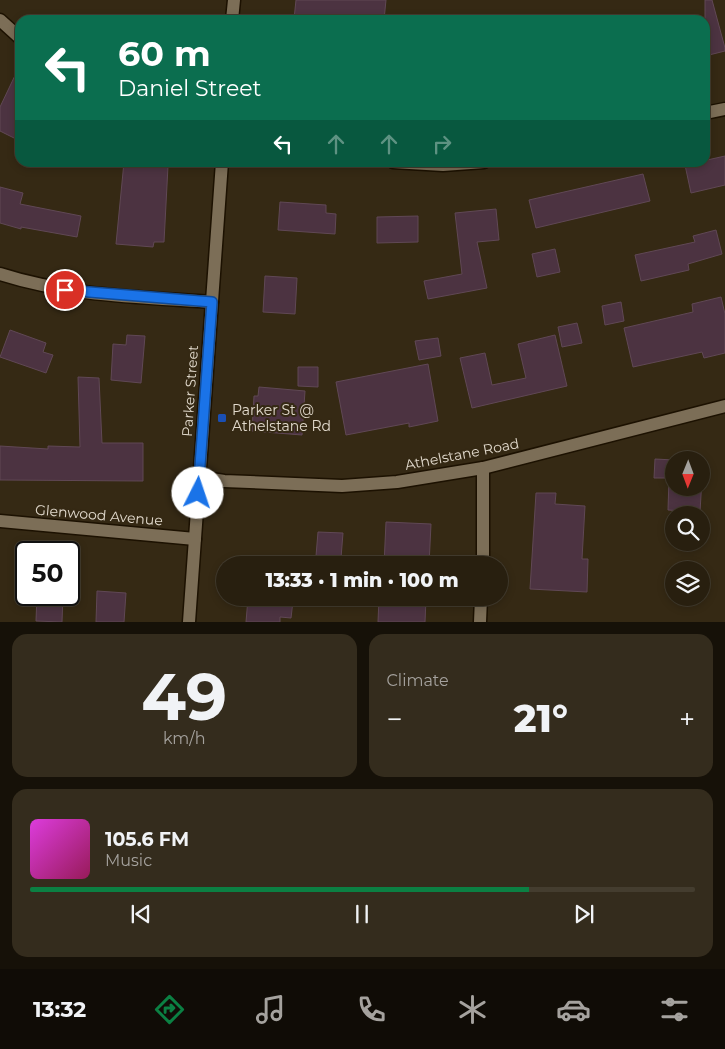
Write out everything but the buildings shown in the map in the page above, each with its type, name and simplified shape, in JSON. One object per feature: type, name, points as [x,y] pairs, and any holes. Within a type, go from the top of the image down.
[{"type":"street","points":[[232,15],[234,0]]},
{"type":"street","points":[[0,20],[15,34]]},
{"type":"street","points":[[710,112],[725,109]]},
{"type":"street","name":"Parker Street","points":[[189,622],[222,167]]},
{"type":"street","points":[[0,274],[36,285],[75,292],[212,302]]},
{"type":"street","name":"Athelstane Road","points":[[199,477],[342,486],[396,482],[483,468],[725,406]]},
{"type":"street","points":[[483,468],[483,556]]},
{"type":"street","name":"Glenwood Avenue","points":[[0,521],[195,539]]},
{"type":"street","points":[[480,622],[481,606]]},
{"type":"place","name":"Parker St @ Athelstane Rd","points":[[222,418]]},
{"type":"route","points":[[65,290],[212,302],[198,493]]}]
